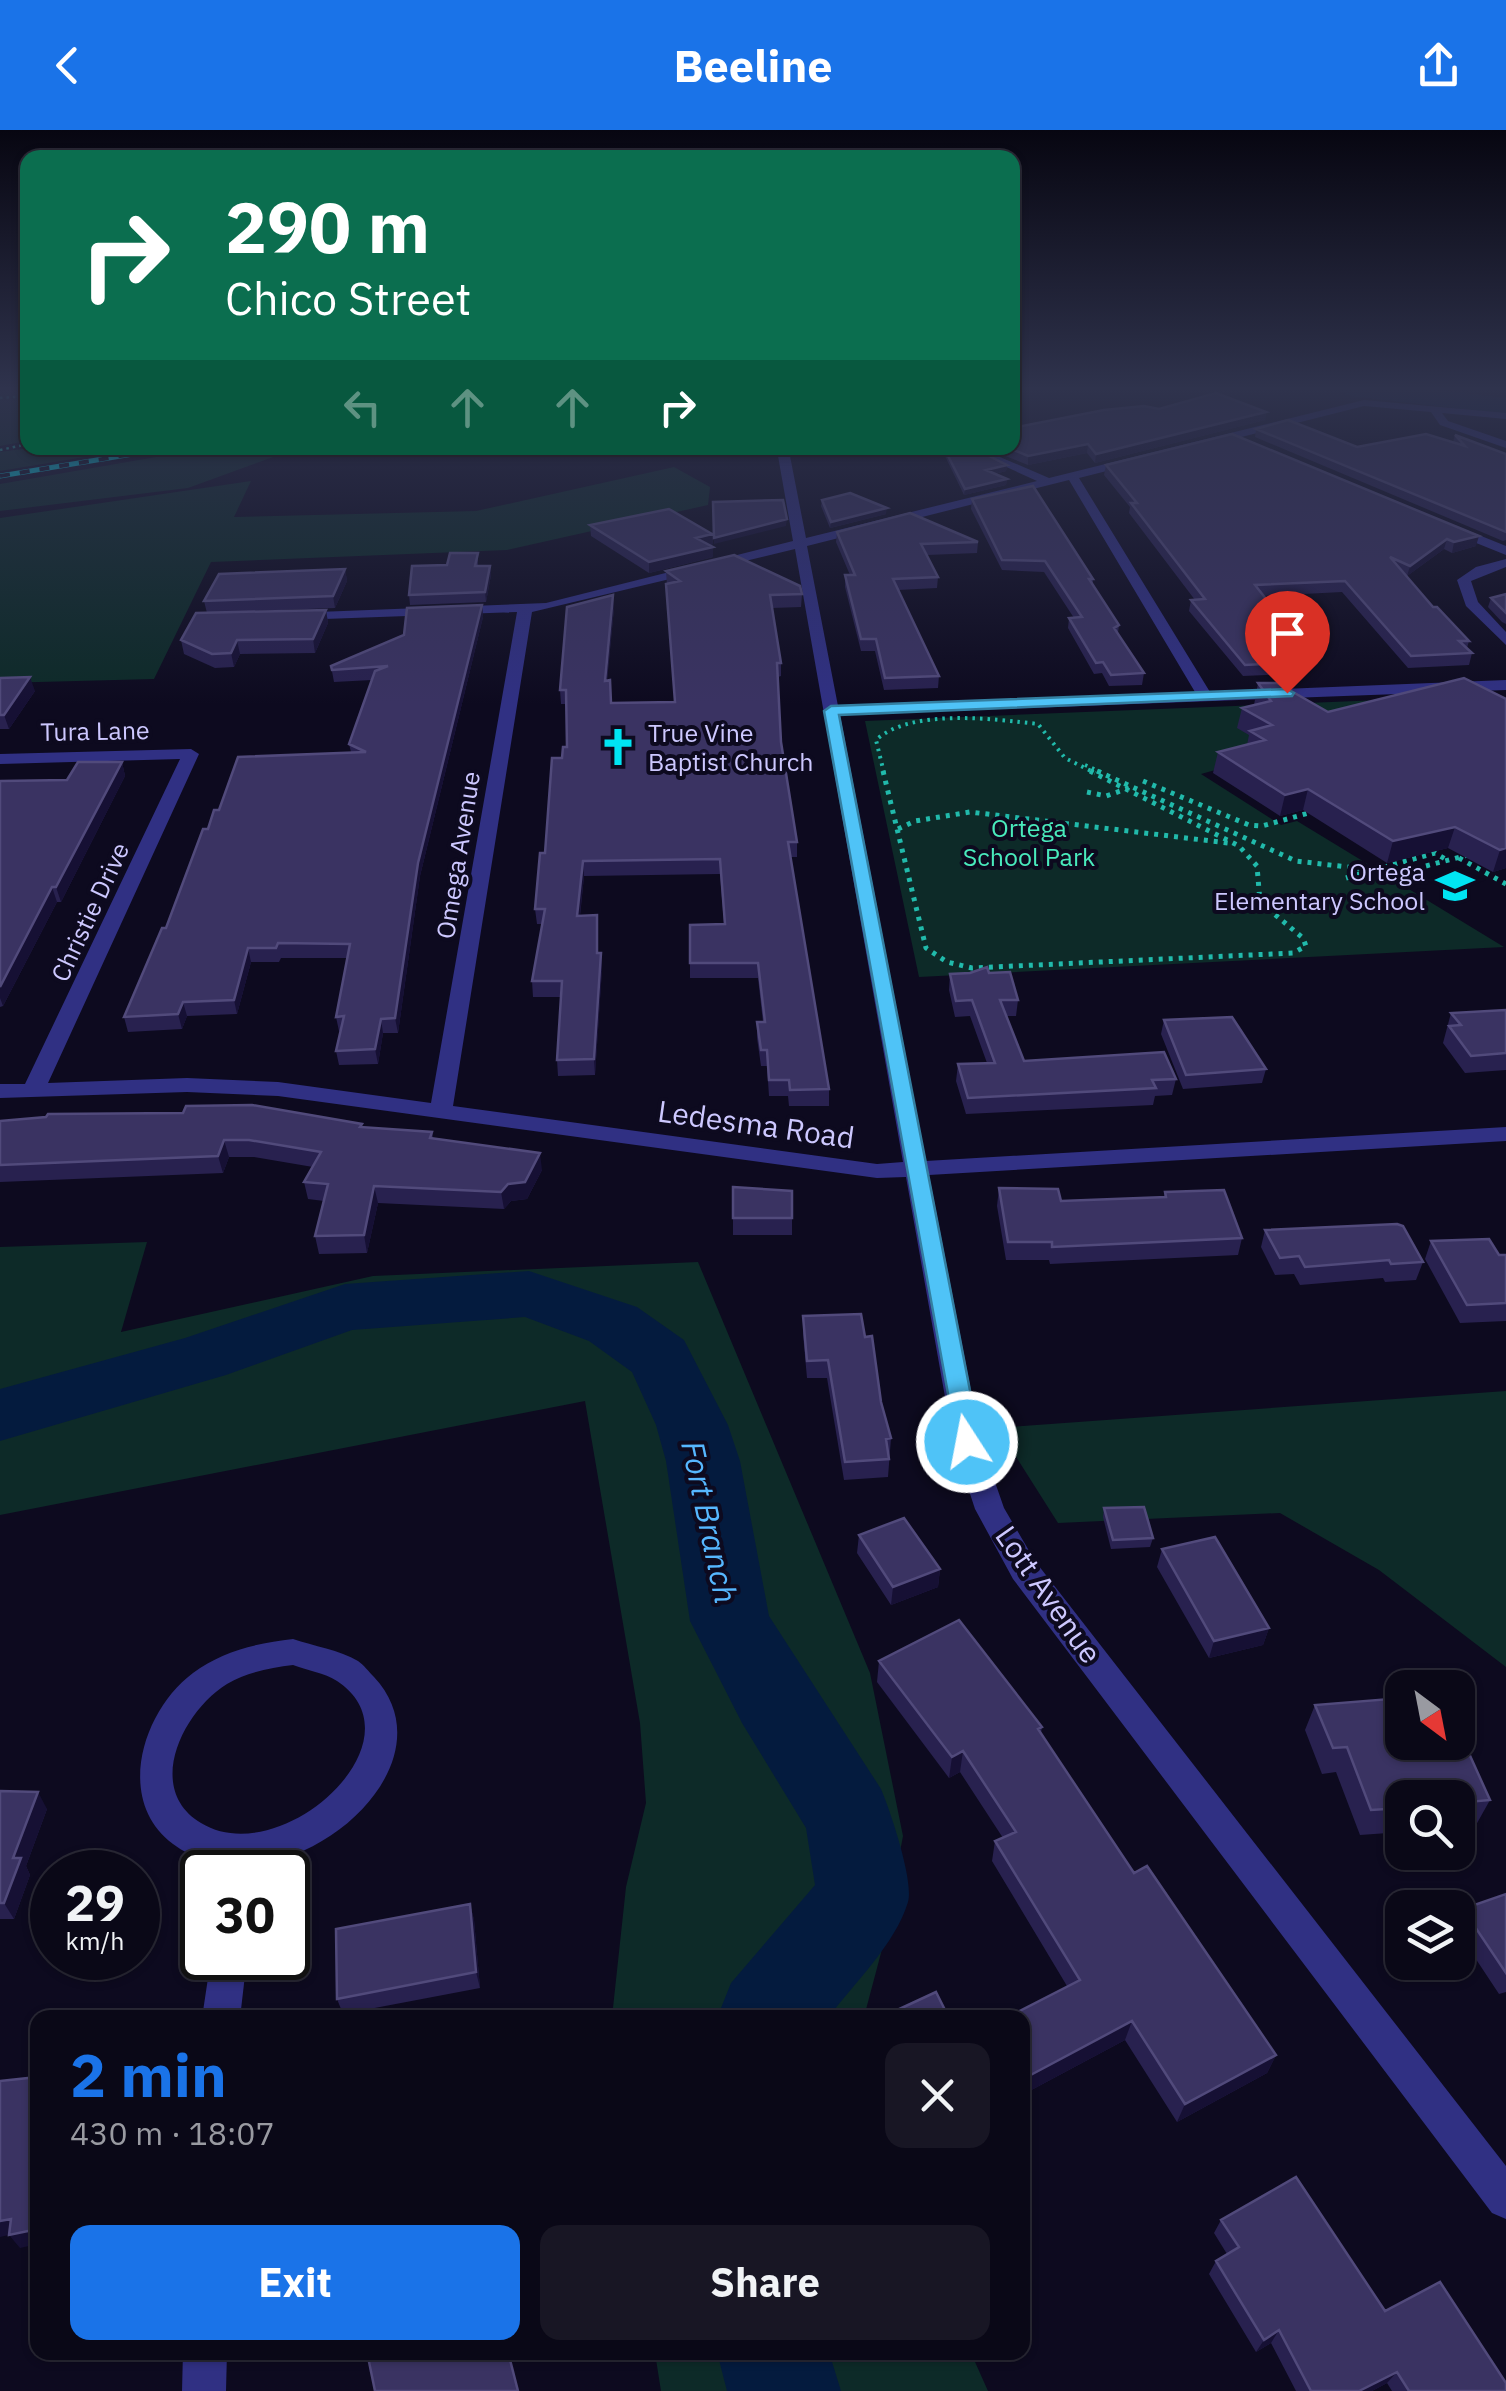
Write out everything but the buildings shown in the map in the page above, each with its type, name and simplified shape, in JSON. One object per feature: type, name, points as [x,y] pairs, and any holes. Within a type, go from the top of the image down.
[{"type":"street","name":"Lott Avenue","points":[[790,494],[967,1442],[990,1509],[1024,1570],[1506,2199]]},
{"type":"street","points":[[279,617],[546,607],[993,494]]},
{"type":"street","points":[[1083,494],[1205,696]]},
{"type":"street","points":[[1435,521],[1506,551]]},
{"type":"street","points":[[1506,563],[1464,580],[1470,604],[1506,641]]},
{"type":"street","name":"Omega Avenue","points":[[441,1110],[525,608]]},
{"type":"street","points":[[831,711],[1506,685]]},
{"type":"street","name":"Tura Lane","points":[[0,758],[191,754]]},
{"type":"street","name":"Christie Drive","points":[[34,1091],[191,754]]},
{"type":"street","name":"Ledesma Road","points":[[0,1091],[234,1085],[441,1110],[851,1170],[915,1170],[1506,1134]]},
{"type":"street","points":[[293,1652],[327,1657],[356,1673],[375,1698],[382,1728],[376,1763],[356,1796],[325,1824],[243,1861],[181,1830],[162,1806],[154,1778],[157,1746],[183,1703],[225,1669],[258,1656],[293,1652]]},
{"type":"street","points":[[222,2010],[226,1980]]},
{"type":"street","points":[[204,2360],[204,2391]]},
{"type":"path","points":[[999,720],[1038,724],[1065,758],[1239,846],[1257,866],[1260,902],[1304,938],[1306,946],[1293,954],[972,968],[950,965],[926,948],[876,740],[892,726],[999,720]]},
{"type":"path","points":[[1065,758],[1135,785],[1296,861],[1399,874],[1473,853],[1469,844]]},
{"type":"path","points":[[1087,792],[1106,796],[1153,776]]},
{"type":"path","points":[[1143,781],[1249,825],[1262,826],[1332,807]]},
{"type":"path","points":[[898,829],[943,815],[999,813],[1239,846]]},
{"type":"path","points":[[1346,878],[1436,853],[1448,861]]},
{"type":"path","points":[[1458,858],[1506,884]]},
{"type":"green space","points":[[0,494],[143,494],[0,511]]},
{"type":"green space","points":[[166,494],[245,494],[234,517],[476,511],[555,494],[709,494],[708,505],[507,550],[211,562],[154,679],[0,683],[0,518]]},
{"type":"green space","name":"Ortega School Park","points":[[1479,696],[1201,774],[1281,825],[1297,821],[1504,947],[919,977],[865,721]]},
{"type":"green space","points":[[147,1242],[121,1332],[373,1276],[698,1262],[870,1673],[903,1836],[866,2010],[613,2010],[626,1887],[646,1803],[640,1723],[585,1401],[0,1515],[0,1247]]},
{"type":"green space","points":[[1506,1391],[1506,1667],[1379,1570],[1280,1513],[1058,1523],[1013,1452],[1009,1427]]},
{"type":"green space","points":[[656,2360],[974,2360],[988,2391],[661,2391]]},
{"type":"waterway","name":"Fort Branch","points":[[0,1415],[202,1358],[345,1307],[529,1294],[613,1324],[660,1357],[692,1425],[703,1461],[730,1621],[772,1697],[849,1818],[863,1898],[772,2010]]},
{"type":"waterway","name":"Fort Branch","points":[[775,2360],[784,2391]]},
{"type":"place","name":"True Vine Baptist Church","points":[[618,747]]},
{"type":"place","name":"Ortega Elementary School","points":[[1455,886]]},
{"type":"route","points":[[967,1442],[831,711],[1287,693]]}]
